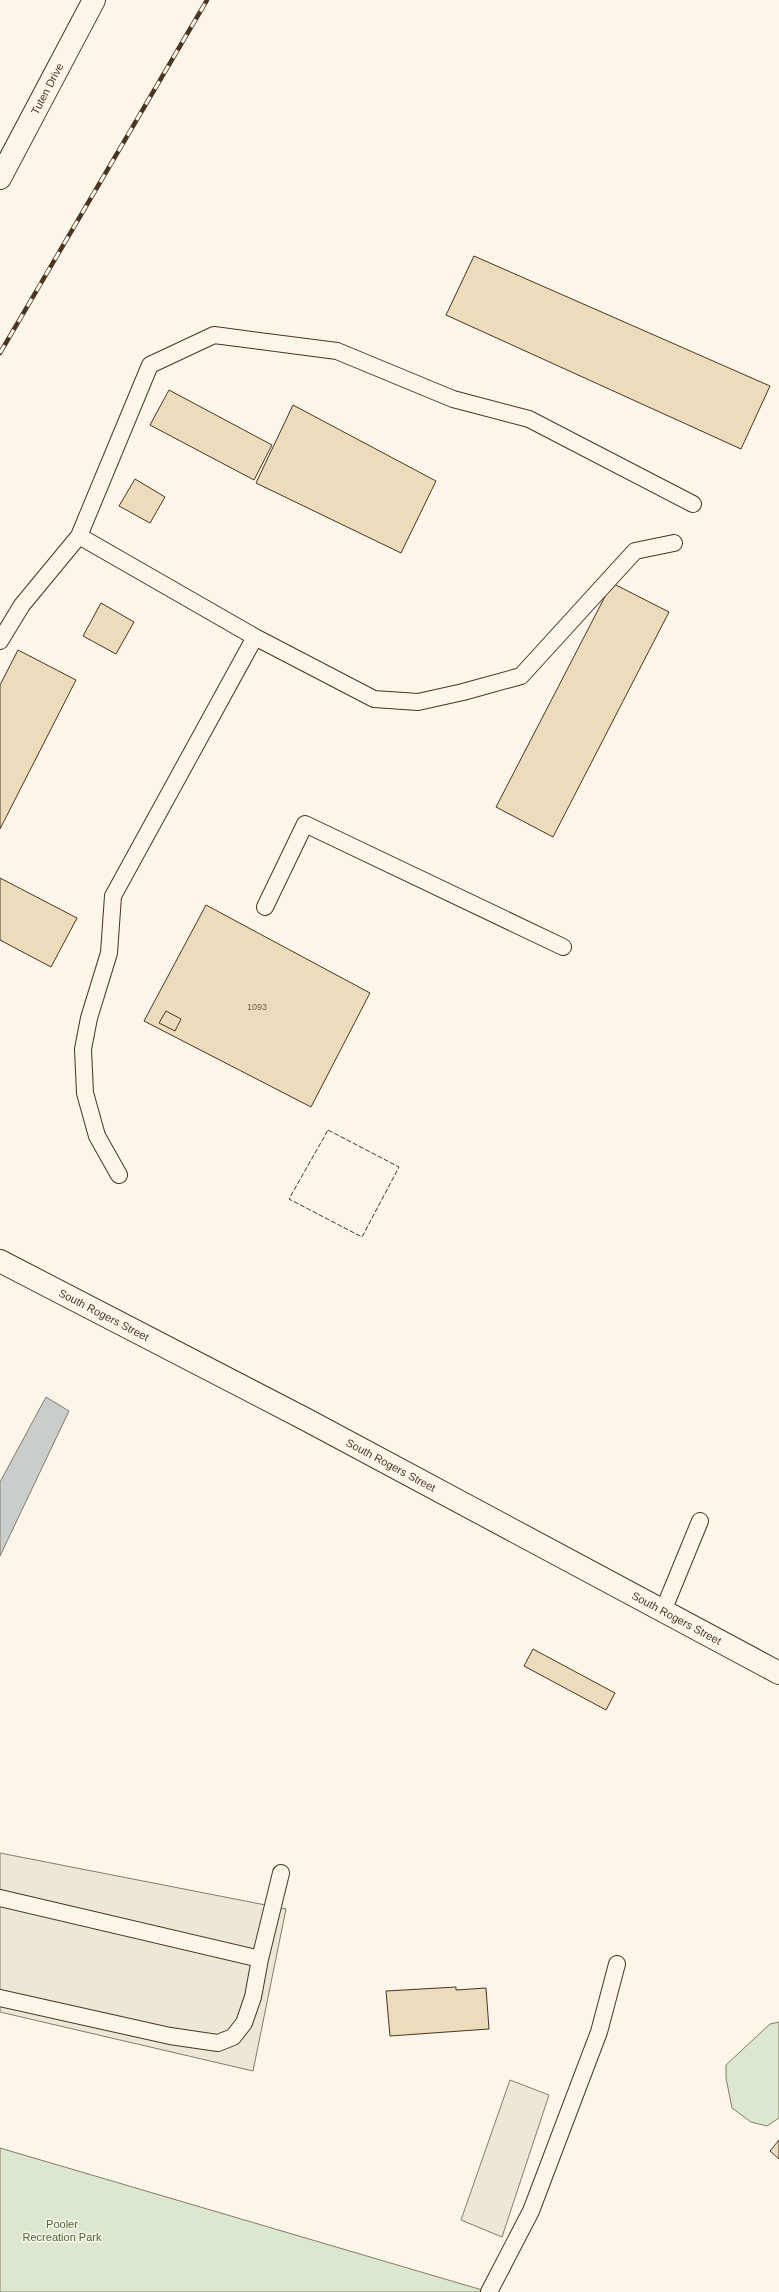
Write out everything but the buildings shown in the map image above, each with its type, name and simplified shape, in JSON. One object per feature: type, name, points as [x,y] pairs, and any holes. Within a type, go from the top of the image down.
[{"type":"street","name":"Tuten Drive","points":[[0,178],[94,0]]},
{"type":"street","name":"South Rogers Street","points":[[0,1261],[307,1420],[779,1673]]},
{"type":"lane","points":[[0,641],[22,605],[79,536],[150,365],[214,335],[337,351],[454,399],[529,419],[693,504]]},
{"type":"lane","points":[[79,536],[255,637],[374,699],[418,702],[521,676],[635,551],[674,543]]},
{"type":"lane","points":[[119,1175],[97,1136],[85,1093],[84,1049],[89,1018],[109,953],[113,896],[255,637]]},
{"type":"lane","points":[[265,907],[305,824],[563,947]]},
{"type":"lane","points":[[663,1611],[700,1522]]},
{"type":"lane","points":[[0,1998],[170,2036],[218,2044],[233,2037],[244,2024],[253,1997],[260,1959],[281,1873]]},
{"type":"lane","points":[[0,1898],[260,1959]]},
{"type":"lane","points":[[489,2292],[533,2204],[599,2032],[617,1964]]},
{"type":"green space","points":[[779,2022],[779,2118],[767,2126],[751,2122],[732,2108],[726,2078],[726,2065],[770,2024]]},
{"type":"green space","name":"Pooler Recreation Park","points":[[0,2148],[489,2292],[0,2292]]},
{"type":"shaded area","points":[[46,1397],[69,1411],[0,1556],[0,1482]]},
{"type":"shaded area","points":[[0,1853],[286,1909],[253,2071],[0,2012]]},
{"type":"shaded area","points":[[510,2080],[549,2095],[502,2237],[461,2220]]},
{"type":"railway","points":[[0,353],[207,0]]},
{"type":"fence","points":[[328,1130],[399,1167],[362,1237],[289,1199],[328,1130]]}]
